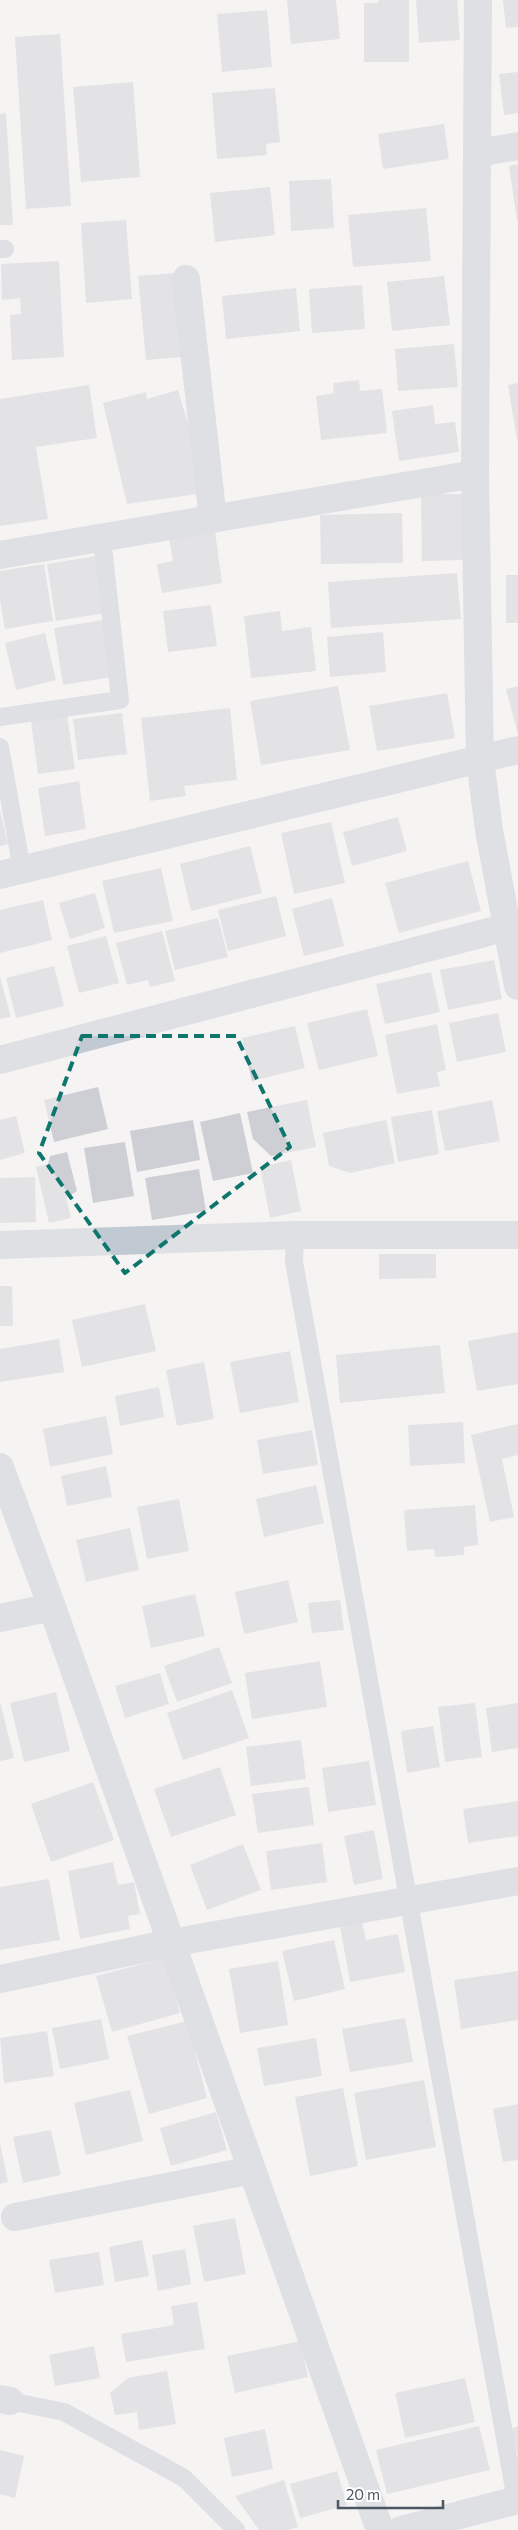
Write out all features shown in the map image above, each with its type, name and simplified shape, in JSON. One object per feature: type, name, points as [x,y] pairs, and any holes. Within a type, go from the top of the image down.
[{"type":"street","points":[[478,0],[475,474],[480,760],[489,830],[518,986]]},
{"type":"street","points":[[478,153],[518,146]]},
{"type":"street","points":[[186,279],[213,519]]},
{"type":"street","points":[[0,555],[475,474]]},
{"type":"street","points":[[11,873],[518,750]]},
{"type":"street","points":[[0,1060],[507,927]]},
{"type":"street","points":[[0,1245],[295,1235],[518,1235]]},
{"type":"street","points":[[0,1467],[52,1607],[380,2530]]},
{"type":"street","points":[[0,1618],[52,1607]]},
{"type":"street","points":[[0,1979],[171,1943],[518,1882]]},
{"type":"street","points":[[15,2217],[252,2170]]},
{"type":"street","points":[[401,2530],[517,2500]]},
{"type":"lane","points":[[0,717],[120,700],[102,538]]},
{"type":"lane","points":[[0,746],[11,873]]},
{"type":"lane","points":[[295,1235],[294,1262],[407,1900],[517,2500]]},
{"type":"lane","points":[[5,2400],[64,2412],[184,2478],[236,2530]]},
{"type":"highlighted area","points":[[82,1036],[236,1036],[290,1147],[125,1273],[39,1153]]},
{"type":"building","points":[[287,0],[336,0],[340,39],[291,44]]},
{"type":"building","points":[[378,0],[409,0],[409,62],[364,62],[364,3],[378,3]]},
{"type":"building","points":[[416,0],[457,0],[460,40],[419,43]]},
{"type":"building","points":[[503,0],[518,0],[518,27],[506,28]]},
{"type":"building","points":[[267,10],[272,67],[222,72],[217,14]]},
{"type":"building","points":[[60,34],[71,206],[26,209],[15,37]]},
{"type":"building","points":[[518,72],[518,113],[504,115],[499,74]]},
{"type":"building","points":[[133,82],[140,177],[81,182],[73,87]]},
{"type":"building","points":[[275,88],[280,142],[266,144],[267,155],[217,159],[212,93]]},
{"type":"building","points":[[6,113],[13,225],[0,225],[0,114]]},
{"type":"building","points":[[444,124],[449,159],[383,169],[378,134]]},
{"type":"building","points":[[518,164],[518,221],[517,221],[509,166]]},
{"type":"building","points":[[331,179],[334,228],[291,231],[289,181]]},
{"type":"building","points":[[270,187],[275,235],[215,242],[210,193]]},
{"type":"building","points":[[426,208],[431,261],[353,267],[348,215]]},
{"type":"building","points":[[126,220],[132,299],[86,303],[81,223]]},
{"type":"building","points":[[59,261],[64,357],[12,360],[10,315],[21,314],[20,298],[2,300],[1,264]]},
{"type":"building","points":[[175,273],[182,357],[146,360],[138,276]]},
{"type":"building","points":[[444,276],[450,325],[392,331],[387,282]]},
{"type":"building","points":[[362,285],[365,329],[312,333],[309,289]]},
{"type":"building","points":[[296,288],[300,331],[226,339],[222,296]]},
{"type":"building","points":[[454,344],[458,387],[398,391],[395,349]]},
{"type":"building","points":[[359,380],[360,391],[382,389],[387,433],[321,440],[316,396],[334,393],[333,383]]},
{"type":"building","points":[[518,383],[518,440],[517,440],[508,385]]},
{"type":"building","points":[[89,385],[97,438],[36,447],[48,519],[0,526],[0,399]]},
{"type":"building","points":[[178,390],[195,447],[198,494],[127,504],[103,403],[146,392],[147,399]]},
{"type":"building","points":[[433,405],[435,424],[455,422],[459,452],[399,461],[392,411]]},
{"type":"building","points":[[421,494],[464,494],[465,560],[422,561]]},
{"type":"building","points":[[402,513],[403,563],[321,564],[320,515]]},
{"type":"building","points":[[215,531],[222,583],[162,593],[157,564],[173,561],[169,538]]},
{"type":"building","points":[[96,556],[105,613],[56,621],[47,564]]},
{"type":"building","points":[[44,564],[53,621],[5,629],[0,601],[0,571]]},
{"type":"building","points":[[457,573],[461,619],[331,628],[328,582]]},
{"type":"building","points":[[506,575],[518,575],[518,623],[506,623]]},
{"type":"building","points":[[211,605],[217,646],[168,652],[163,611]]},
{"type":"building","points":[[280,611],[282,631],[311,627],[316,671],[251,678],[244,616]]},
{"type":"building","points":[[102,620],[112,677],[63,685],[54,628]]},
{"type":"building","points":[[383,632],[386,672],[330,677],[327,637]]},
{"type":"building","points":[[45,633],[56,680],[16,690],[5,643]]},
{"type":"building","points":[[338,686],[350,750],[261,765],[250,701]]},
{"type":"building","points":[[518,686],[518,731],[517,731],[506,689]]},
{"type":"building","points":[[447,693],[455,738],[377,751],[369,706]]},
{"type":"building","points":[[230,708],[237,780],[184,786],[186,796],[150,801],[141,718]]},
{"type":"building","points":[[122,713],[127,754],[78,760],[73,719]]},
{"type":"building","points":[[67,715],[75,769],[38,774],[31,721]]},
{"type":"building","points":[[79,781],[86,829],[45,836],[38,788]]},
{"type":"building","points":[[0,810],[8,844],[0,846]]},
{"type":"building","points":[[398,817],[407,851],[352,866],[343,832]]},
{"type":"building","points":[[331,822],[345,883],[294,894],[281,833]]},
{"type":"building","points":[[250,846],[262,893],[191,911],[180,864]]},
{"type":"building","points":[[468,861],[481,911],[399,933],[385,883]]},
{"type":"building","points":[[161,868],[173,921],[114,933],[102,881]]},
{"type":"building","points":[[95,893],[105,928],[70,939],[59,903]]},
{"type":"building","points":[[276,896],[286,936],[228,951],[218,910]]},
{"type":"building","points":[[332,898],[344,946],[304,956],[292,909]]},
{"type":"building","points":[[43,900],[52,940],[0,953],[0,910]]},
{"type":"building","points":[[218,918],[228,957],[175,970],[165,931]]},
{"type":"building","points":[[162,931],[175,981],[150,987],[148,980],[127,985],[116,943]]},
{"type":"building","points":[[106,936],[119,983],[79,993],[67,946]]},
{"type":"building","points":[[494,960],[502,999],[448,1010],[440,970]]},
{"type":"building","points":[[54,966],[64,1006],[16,1018],[6,978]]},
{"type":"building","points":[[431,972],[440,1012],[385,1024],[376,984]]},
{"type":"building","points":[[0,977],[11,1017],[0,1019]]},
{"type":"building","points":[[367,1009],[378,1056],[319,1070],[307,1023]]},
{"type":"building","points":[[498,1013],[506,1052],[457,1062],[449,1023]]},
{"type":"building","points":[[437,1024],[446,1070],[437,1072],[440,1086],[397,1094],[385,1035]]},
{"type":"building","points":[[295,1026],[305,1068],[252,1081],[242,1038]]},
{"type":"building","points":[[98,1087],[108,1129],[54,1142],[44,1100]]},
{"type":"building","points":[[307,1100],[316,1147],[271,1156],[253,1139],[247,1112]]},
{"type":"building","points":[[492,1100],[500,1141],[445,1151],[437,1111]]},
{"type":"building","points":[[432,1110],[439,1154],[398,1162],[391,1117]]},
{"type":"building","points":[[240,1113],[253,1173],[213,1181],[200,1122]]},
{"type":"building","points":[[16,1116],[25,1153],[0,1160],[0,1120]]},
{"type":"building","points":[[193,1120],[200,1160],[137,1172],[130,1131]]},
{"type":"building","points":[[386,1120],[395,1163],[350,1173],[329,1166],[323,1133]]},
{"type":"building","points":[[125,1142],[134,1196],[93,1203],[84,1148]]},
{"type":"building","points":[[67,1152],[77,1191],[66,1198],[71,1218],[49,1223],[36,1167],[48,1164],[50,1156]]},
{"type":"building","points":[[291,1160],[301,1211],[270,1218],[260,1167]]},
{"type":"building","points":[[199,1169],[206,1211],[152,1220],[145,1178]]},
{"type":"building","points":[[35,1177],[36,1222],[0,1223],[0,1178]]},
{"type":"building","points":[[379,1254],[436,1254],[436,1278],[379,1279]]},
{"type":"building","points":[[0,1286],[12,1286],[13,1326],[0,1326]]},
{"type":"building","points":[[145,1304],[156,1351],[82,1367],[72,1320]]},
{"type":"building","points":[[518,1332],[518,1384],[477,1391],[468,1341]]},
{"type":"building","points":[[59,1339],[64,1372],[0,1382],[0,1349]]},
{"type":"building","points":[[440,1345],[445,1393],[340,1403],[336,1355]]},
{"type":"building","points":[[290,1351],[299,1402],[240,1413],[230,1362]]},
{"type":"building","points":[[204,1362],[214,1419],[177,1426],[166,1370]]},
{"type":"building","points":[[159,1387],[164,1417],[120,1426],[115,1396]]},
{"type":"building","points":[[106,1416],[113,1454],[50,1467],[43,1429]]},
{"type":"building","points":[[463,1422],[465,1463],[410,1466],[408,1425]]},
{"type":"building","points":[[518,1424],[518,1455],[502,1459],[514,1517],[490,1522],[471,1435]]},
{"type":"building","points":[[312,1430],[318,1465],[263,1474],[257,1440]]},
{"type":"building","points":[[106,1466],[112,1497],[67,1506],[61,1476]]},
{"type":"building","points":[[316,1485],[324,1523],[264,1537],[256,1499]]},
{"type":"building","points":[[179,1499],[189,1551],[147,1559],[137,1507]]},
{"type":"building","points":[[475,1505],[478,1545],[464,1547],[464,1555],[435,1557],[434,1549],[407,1551],[404,1510]]},
{"type":"building","points":[[130,1528],[139,1570],[86,1582],[76,1540]]},
{"type":"building","points":[[288,1580],[298,1622],[244,1634],[235,1592]]},
{"type":"building","points":[[195,1594],[205,1636],[151,1648],[142,1606]]},
{"type":"building","points":[[340,1600],[344,1630],[312,1633],[308,1603]]},
{"type":"building","points":[[219,1647],[232,1683],[177,1702],[164,1666]]},
{"type":"building","points":[[320,1661],[327,1707],[252,1719],[245,1673]]},
{"type":"building","points":[[160,1673],[169,1704],[125,1718],[115,1686]]},
{"type":"building","points":[[232,1690],[249,1738],[183,1760],[167,1713]]},
{"type":"building","points":[[56,1692],[70,1751],[24,1762],[10,1703]]},
{"type":"building","points":[[0,1702],[14,1758],[0,1761]]},
{"type":"building","points":[[475,1703],[482,1757],[445,1762],[438,1707]]},
{"type":"building","points":[[518,1703],[518,1748],[492,1752],[486,1708]]},
{"type":"building","points":[[433,1726],[440,1767],[407,1773],[401,1731]]},
{"type":"building","points":[[301,1740],[306,1779],[251,1786],[246,1747]]},
{"type":"building","points":[[369,1761],[376,1805],[328,1812],[322,1768]]},
{"type":"building","points":[[220,1767],[236,1815],[171,1837],[154,1789]]},
{"type":"building","points":[[93,1782],[114,1840],[51,1862],[31,1804]]},
{"type":"building","points":[[309,1787],[314,1825],[258,1833],[252,1794]]},
{"type":"building","points":[[518,1801],[518,1836],[468,1843],[463,1809]]},
{"type":"building","points":[[374,1830],[383,1879],[354,1885],[344,1836]]},
{"type":"building","points":[[322,1843],[327,1882],[271,1890],[266,1851]]},
{"type":"building","points":[[243,1844],[261,1890],[207,1910],[190,1865]]},
{"type":"building","points":[[113,1862],[118,1885],[134,1882],[140,1914],[128,1916],[130,1929],[80,1939],[68,1871]]},
{"type":"building","points":[[49,1879],[60,1940],[0,1950],[0,1887]]},
{"type":"building","points":[[362,1922],[366,1940],[398,1934],[405,1972],[350,1982],[340,1926]]},
{"type":"building","points":[[334,1940],[345,1989],[294,2001],[282,1951]]},
{"type":"building","points":[[165,1958],[180,2013],[112,2032],[96,1976]]},
{"type":"building","points":[[278,1961],[288,2025],[240,2033],[229,1969]]},
{"type":"building","points":[[518,1971],[518,2020],[461,2029],[454,1980]]},
{"type":"building","points":[[405,2018],[413,2062],[350,2072],[342,2029]]},
{"type":"building","points":[[101,2019],[109,2059],[60,2069],[52,2028]]},
{"type":"building","points":[[187,2021],[207,2098],[149,2114],[127,2036]]},
{"type":"building","points":[[47,2031],[54,2076],[4,2083],[0,2038]]},
{"type":"building","points":[[316,2038],[322,2076],[264,2086],[257,2048]]},
{"type":"building","points":[[424,2080],[436,2147],[366,2160],[354,2093]]},
{"type":"building","points":[[343,2088],[358,2166],[310,2176],[295,2097]]},
{"type":"building","points":[[130,2090],[143,2141],[86,2155],[74,2103]]},
{"type":"building","points":[[518,2104],[518,2160],[503,2162],[493,2109]]},
{"type":"building","points":[[216,2112],[227,2150],[171,2166],[160,2128]]},
{"type":"building","points":[[51,2130],[61,2175],[23,2183],[13,2137]]},
{"type":"building","points":[[0,2143],[8,2182],[0,2184]]},
{"type":"building","points":[[235,2218],[246,2274],[204,2282],[193,2226]]},
{"type":"building","points":[[142,2240],[149,2276],[115,2282],[109,2247]]},
{"type":"building","points":[[185,2249],[191,2284],[158,2291],[152,2255]]},
{"type":"building","points":[[99,2252],[104,2285],[55,2293],[49,2260]]},
{"type":"building","points":[[197,2302],[205,2349],[126,2362],[121,2334],[174,2325],[171,2306]]},
{"type":"building","points":[[300,2341],[308,2377],[235,2393],[227,2356]]},
{"type":"building","points":[[94,2346],[100,2378],[55,2386],[49,2355]]},
{"type":"building","points":[[167,2371],[176,2424],[139,2430],[137,2412],[115,2415],[110,2393],[128,2378]]},
{"type":"building","points":[[465,2378],[475,2422],[405,2438],[395,2393]]},
{"type":"building","points":[[479,2426],[490,2470],[387,2494],[376,2450]]},
{"type":"building","points":[[518,2426],[518,2453],[517,2453],[512,2428]]},
{"type":"building","points":[[265,2429],[273,2469],[232,2477],[224,2438]]},
{"type":"building","points":[[0,2450],[24,2456],[15,2498],[0,2494]]},
{"type":"building","points":[[337,2471],[347,2505],[300,2518],[290,2484]]},
{"type":"building","points":[[284,2480],[298,2527],[288,2530],[259,2530],[235,2496]]}]
